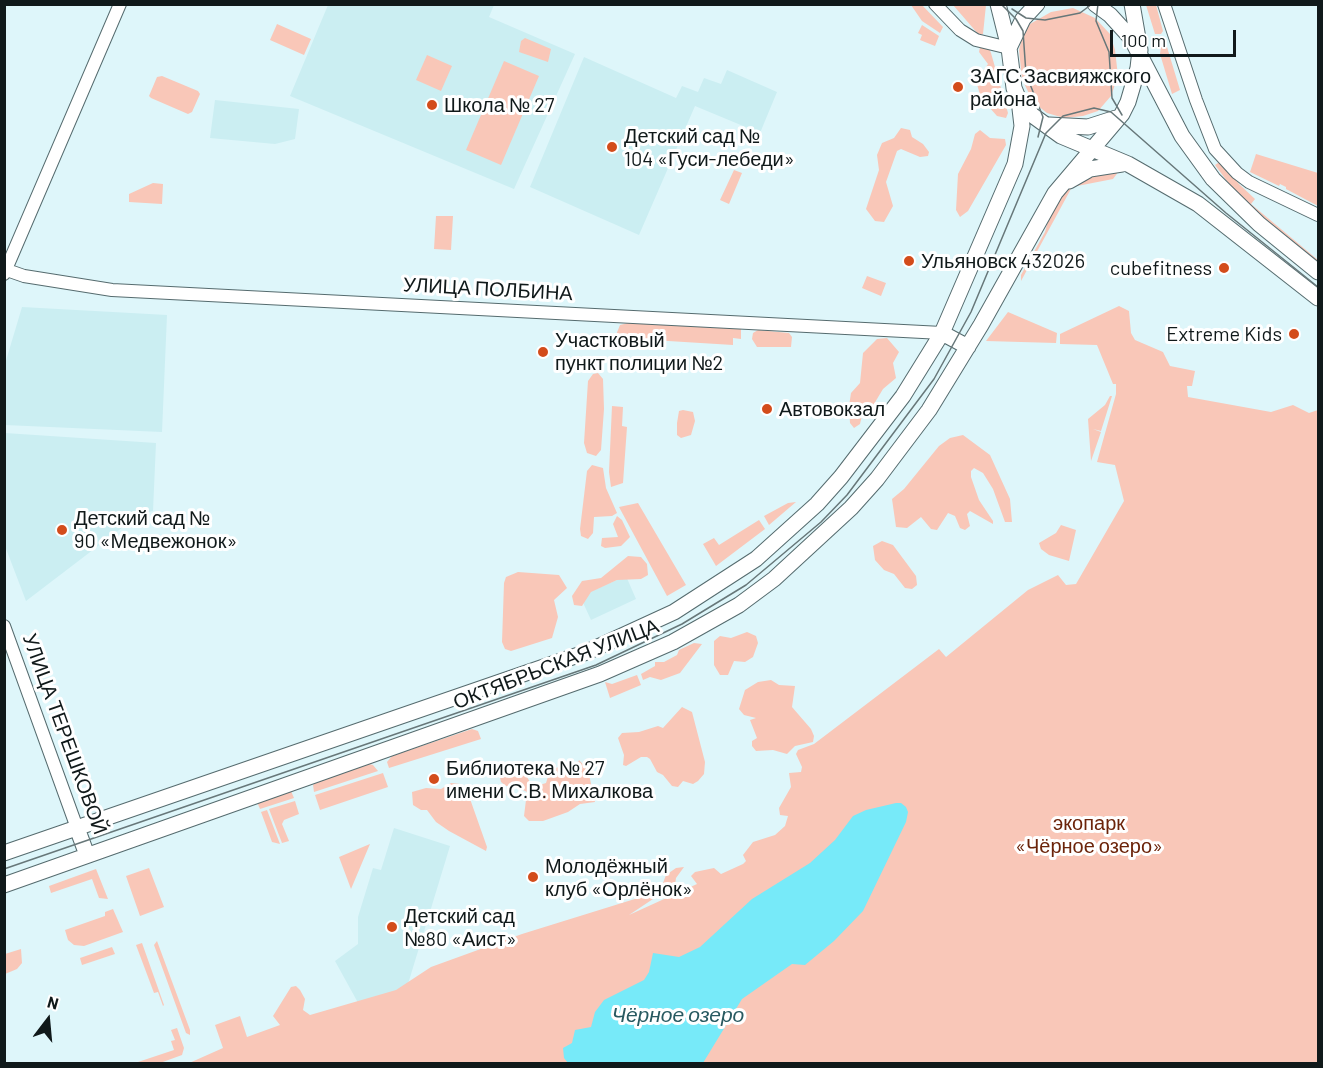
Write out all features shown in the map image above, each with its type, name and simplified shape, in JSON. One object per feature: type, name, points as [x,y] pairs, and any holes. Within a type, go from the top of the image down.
[{"type":"main road","name":"ОКТЯБРЬСКАЯ УЛИЦА","points":[[4,853],[587,652],[674,612],[756,559],[817,504],[876,433],[912,383],[942,333],[1015,164],[1022,126],[1019,100],[1010,74],[1009,48],[998,4]]},
{"type":"main road","points":[[1009,48],[1023,19],[1037,4]]},
{"type":"main road","points":[[1095,4],[1122,27],[1140,51],[1182,136],[1213,179],[1259,224],[1318,272]]},
{"type":"main road","points":[[1132,4],[1140,51]]},
{"type":"main road","name":"ОКТЯБРЬСКАЯ УЛИЦА","points":[[4,885],[600,674],[654,652],[740,605],[798,559],[851,508],[877,480],[929,410],[968,347],[1055,193],[1119,117],[1134,85],[1140,51]]},
{"type":"main road","points":[[1019,100],[1043,123],[1061,136],[1128,164],[1198,204],[1318,298]]},
{"type":"main road","points":[[1043,123],[1080,127],[1119,117]]},
{"type":"main road","points":[[1055,193],[1073,178],[1090,169],[1128,164]]},
{"type":"main road","name":"УЛИЦА ПОЛБИНА","points":[[942,333],[968,347]]},
{"type":"main road","name":"УЛИЦА ТЕРЕШКОВОЙ","points":[[76,828],[87,855]]},
{"type":"street","points":[[5,271],[120,4]]},
{"type":"street","points":[[935,4],[960,30],[976,40],[1009,48]]},
{"type":"street","points":[[1164,4],[1215,149],[1249,182],[1318,215]]},
{"type":"street","name":"УЛИЦА ПОЛБИНА","points":[[5,271],[112,290],[942,333]]},
{"type":"street","name":"УЛИЦА ТЕРЕШКОВОЙ","points":[[4,626],[76,828]]},
{"type":"shaded area","name":"Школа № 27","points":[[328,5],[494,5],[489,17],[575,54],[514,189],[290,96]]},
{"type":"shaded area","name":"Детский сад № 104 «Гуси-лебеди»","points":[[584,57],[676,98],[682,86],[698,92],[704,78],[721,84],[727,70],[777,92],[760,133],[695,106],[639,235],[530,187]]},
{"type":"shaded area","points":[[215,100],[299,109],[295,139],[275,144],[210,138]]},
{"type":"shaded area","points":[[22,307],[167,315],[162,432],[5,425],[5,364]]},
{"type":"shaded area","name":"Детский сад № 90 «Медвежонок»","points":[[5,433],[156,443],[153,511],[140,514],[26,601],[5,546]]},
{"type":"shaded area","points":[[626,576],[636,599],[591,620],[580,596]]},
{"type":"shaded area","name":"Детский сад №80 «Аист»","points":[[394,828],[450,846],[408,984],[362,1010],[335,961],[358,944],[358,917],[373,868],[381,870]]},
{"type":"green space","points":[[911,5],[922,5],[943,27],[940,33],[922,21]]},
{"type":"green space","points":[[953,5],[986,5],[983,34],[979,35]]},
{"type":"green space","points":[[1146,5],[1156,5],[1163,31],[1161,34],[1155,34]]},
{"type":"green space","points":[[1073,8],[1095,18],[1110,34],[1115,50],[1118,76],[1111,96],[1098,111],[1083,116],[1064,118],[1047,113],[1033,102],[1022,79],[1019,50],[1022,38],[1030,24],[1051,12]]},
{"type":"green space","points":[[277,24],[311,39],[304,55],[270,40]]},
{"type":"green space","points":[[922,25],[939,36],[935,46],[920,40],[922,35],[918,33]]},
{"type":"green space","points":[[525,38],[551,49],[548,62],[519,52],[521,41]]},
{"type":"green space","points":[[980,47],[989,48],[991,53],[1008,113],[1006,118],[997,116],[981,98],[976,81],[988,64],[979,52]]},
{"type":"green space","points":[[1161,47],[1167,47],[1180,90],[1172,94],[1160,54]]},
{"type":"green space","points":[[427,55],[452,66],[441,91],[416,80]]},
{"type":"green space","points":[[504,61],[539,76],[501,165],[466,150]]},
{"type":"green space","points":[[162,76],[198,91],[200,94],[192,112],[188,114],[149,96],[157,77]]},
{"type":"green space","points":[[901,128],[910,130],[912,137],[923,144],[929,152],[928,156],[920,157],[901,149],[897,151],[886,182],[893,206],[884,222],[875,221],[866,209],[879,170],[877,155],[882,143],[894,138]]},
{"type":"green space","points":[[980,130],[990,138],[1005,139],[1006,145],[968,211],[960,217],[956,210],[958,174],[971,149],[975,134]]},
{"type":"green space","points":[[1256,154],[1318,173],[1318,206],[1280,184],[1279,186],[1250,172]]},
{"type":"green space","points":[[1221,161],[1239,184],[1255,199],[1251,204],[1318,260],[1318,263],[1276,231],[1235,192],[1215,165]]},
{"type":"green space","points":[[734,170],[742,173],[729,204],[720,200]]},
{"type":"green space","points":[[1119,171],[1113,179],[1072,187],[1021,281],[1021,275],[1045,232],[1050,213],[1061,195],[1077,179]]},
{"type":"green space","points":[[153,183],[163,184],[162,204],[129,202],[129,194]]},
{"type":"green space","points":[[436,216],[453,216],[451,250],[434,249]]},
{"type":"green space","points":[[867,276],[886,283],[881,296],[862,288]]},
{"type":"green space","name":"экопарк «Чёрное озеро»","points":[[1119,306],[1129,311],[1131,333],[1135,340],[1163,352],[1170,366],[1195,371],[1192,386],[1187,386],[1188,397],[1271,412],[1293,405],[1309,413],[1318,410],[1318,1063],[187,1064],[223,1048],[215,1025],[240,1016],[247,1037],[280,1025],[273,1016],[291,987],[296,986],[300,990],[305,999],[303,1010],[310,1015],[396,990],[431,967],[522,934],[638,898],[640,891],[647,884],[657,886],[656,897],[629,915],[697,884],[691,876],[695,872],[714,868],[721,874],[743,864],[746,861],[743,855],[753,842],[775,835],[785,826],[788,816],[780,815],[779,808],[791,787],[789,773],[801,772],[802,767],[796,754],[798,750],[814,744],[939,649],[946,657],[1028,590],[1058,575],[1066,585],[1076,584],[1124,501],[1115,465],[1097,462],[1116,394],[1116,384],[1113,384],[1097,345],[1060,344],[1060,334]]},
{"type":"green space","points":[[1008,312],[1057,333],[1056,343],[986,341]]},
{"type":"green space","points":[[628,323],[741,329],[741,339],[733,338],[733,345],[652,340],[616,335],[620,325]]},
{"type":"green space","points":[[758,330],[789,333],[792,337],[791,347],[757,347],[752,339],[753,333]]},
{"type":"green space","points":[[887,338],[899,352],[893,363],[896,378],[883,389],[874,404],[863,411],[860,424],[854,428],[850,423],[849,406],[851,393],[860,383],[863,353],[877,339]]},
{"type":"green space","points":[[598,373],[603,379],[604,409],[601,450],[596,456],[587,453],[584,443],[588,381],[593,374]]},
{"type":"green space","points":[[1112,396],[1101,431],[1093,429],[1101,432],[1091,461],[1088,419],[1105,405]]},
{"type":"green space","points":[[612,406],[623,407],[622,426],[627,427],[623,483],[611,487],[609,472]]},
{"type":"green space","points":[[679,411],[693,412],[695,421],[691,435],[681,438],[677,435],[677,423]]},
{"type":"green space","points":[[963,435],[990,455],[1010,499],[1012,522],[1005,522],[993,489],[983,473],[974,468],[971,471],[971,477],[979,500],[993,524],[970,511],[967,514],[970,526],[965,530],[960,528],[955,516],[948,513],[937,530],[931,529],[921,517],[907,528],[896,527],[892,499],[904,489],[939,446],[950,438]]},
{"type":"green space","points":[[592,465],[603,468],[606,488],[617,513],[612,516],[594,517],[593,533],[588,539],[581,536],[580,529],[587,471]]},
{"type":"green space","points":[[796,502],[769,525],[764,516],[788,503]]},
{"type":"green space","points":[[638,503],[686,585],[667,596],[619,507]]},
{"type":"green space","points":[[617,516],[622,520],[630,537],[621,546],[605,548],[601,546],[602,538],[618,537],[613,524]]},
{"type":"green space","points":[[759,520],[765,529],[716,566],[703,544],[714,538],[719,545]]},
{"type":"green space","points":[[1061,525],[1076,530],[1069,561],[1049,555],[1041,549],[1039,543],[1056,533]]},
{"type":"green space","points":[[882,541],[893,545],[916,576],[917,585],[912,589],[905,588],[894,574],[884,570],[875,560],[873,546]]},
{"type":"green space","points":[[628,556],[641,557],[647,564],[648,575],[641,579],[617,580],[591,592],[582,606],[574,605],[572,596],[582,581],[601,578]]},
{"type":"green space","points":[[518,572],[559,575],[567,588],[554,600],[558,617],[552,638],[511,651],[505,649],[502,642],[504,583],[506,577]]},
{"type":"green space","points":[[747,632],[756,636],[758,643],[753,657],[745,662],[734,661],[728,675],[720,675],[714,665],[714,641],[720,636],[731,638]]},
{"type":"green space","points":[[694,643],[702,644],[680,673],[661,680],[650,677],[643,680],[641,674],[655,666],[655,662],[664,662],[677,655],[679,650]]},
{"type":"green space","points":[[637,675],[641,685],[610,698],[605,682],[612,684]]},
{"type":"green space","points":[[771,680],[779,685],[795,686],[792,707],[811,729],[814,736],[813,742],[795,746],[787,754],[773,750],[756,751],[752,746],[752,741],[757,738],[750,720],[756,718],[744,715],[739,709],[745,690],[758,682]]},
{"type":"green space","points":[[682,707],[692,712],[705,762],[704,774],[698,781],[693,784],[683,781],[678,787],[672,786],[663,775],[657,772],[647,757],[641,757],[626,766],[623,765],[624,755],[618,738],[622,733],[639,732],[658,726],[663,728]]},
{"type":"green space","points":[[472,729],[478,731],[481,739],[389,768],[387,762],[392,756]]},
{"type":"green space","points":[[579,760],[588,770],[595,802],[580,804],[568,812],[543,821],[529,821],[524,816],[527,792],[517,787],[506,786],[501,782],[499,773],[502,767],[515,777],[524,772],[533,787],[546,783],[550,770],[567,764],[576,768]]},
{"type":"green space","points":[[369,764],[378,771],[314,792],[313,785],[316,782]]},
{"type":"green space","points":[[383,773],[388,787],[320,810],[315,795]]},
{"type":"green space","points":[[451,783],[460,784],[469,796],[487,847],[486,851],[436,822],[427,810],[421,810],[413,805],[412,792],[426,788],[441,789]]},
{"type":"green space","points":[[291,791],[294,798],[260,809],[257,802]]},
{"type":"green space","points":[[295,801],[299,814],[284,820],[282,824],[289,841],[282,843],[269,809]]},
{"type":"green space","points":[[267,810],[280,844],[272,842],[261,812]]},
{"type":"green space","points":[[370,844],[351,889],[339,857]]},
{"type":"green space","points":[[684,867],[676,878],[675,885],[668,888],[663,883],[666,875],[676,868]]},
{"type":"green space","points":[[149,868],[164,907],[140,916],[126,876]]},
{"type":"green space","points":[[96,869],[108,899],[99,898],[92,879],[51,893],[49,886]]},
{"type":"green space","points":[[113,909],[123,932],[84,946],[74,945],[68,940],[65,930],[105,916],[105,912]]},
{"type":"green space","points":[[157,941],[190,1035],[186,1033],[154,945]]},
{"type":"green space","points":[[142,943],[163,1006],[158,992],[154,993],[136,945]]},
{"type":"green space","points":[[112,947],[115,954],[82,965],[80,958]]},
{"type":"green space","points":[[21,949],[22,963],[17,969],[5,974],[5,954]]},
{"type":"green space","points":[[177,1028],[184,1048],[182,1055],[160,1063],[135,1063],[174,1050],[171,1041],[175,1040],[171,1030]]},
{"type":"water","name":"Чёрное озеро","points":[[901,803],[906,807],[908,812],[906,822],[863,911],[834,941],[805,965],[792,964],[742,999],[703,1063],[586,1064],[568,1063],[564,1058],[563,1048],[572,1043],[575,1030],[591,1027],[595,1012],[604,1000],[644,980],[649,972],[653,953],[679,957],[700,947],[752,899],[810,863],[835,840],[853,816],[866,810]]},
{"type":"tram line","points":[[1001,4],[1016,19],[1023,31],[1026,74],[1043,117],[1038,137]]},
{"type":"tram line","points":[[1012,9],[1026,18],[1045,20],[1080,13],[1092,4]]},
{"type":"tram line","points":[[1098,4],[1096,21],[1109,52],[1112,98],[1122,115]]},
{"type":"tram line","points":[[4,869],[596,665],[682,624],[746,585],[821,522],[847,495],[934,379],[971,312],[1046,133],[1063,116],[1094,108],[1111,112],[1226,213],[1318,287]]},
{"type":"place","name":"ЗАГС Засвияжского района","points":[[958,87]]},
{"type":"place","name":"Школа № 27","points":[[432,105]]},
{"type":"place","name":"Детский сад № 104 «Гуси-лебеди»","points":[[612,147]]},
{"type":"place","name":"Ульяновск 432026","points":[[909,261]]},
{"type":"place","name":"cubefitness","points":[[1224,268]]},
{"type":"place","name":"Extreme Kids","points":[[1294,334]]},
{"type":"place","name":"Участковый пункт полиции №2","points":[[543,352]]},
{"type":"place","name":"Автовокзал","points":[[767,409]]},
{"type":"place","name":"Детский сад № 90 «Медвежонок»","points":[[62,530]]},
{"type":"place","name":"Библиотека № 27 имени С.В. Михалкова","points":[[434,779]]},
{"type":"place","name":"Молодёжный клуб «Орлёнок»","points":[[533,877]]},
{"type":"place","name":"Детский сад №80 «Аист»","points":[[392,927]]}]
